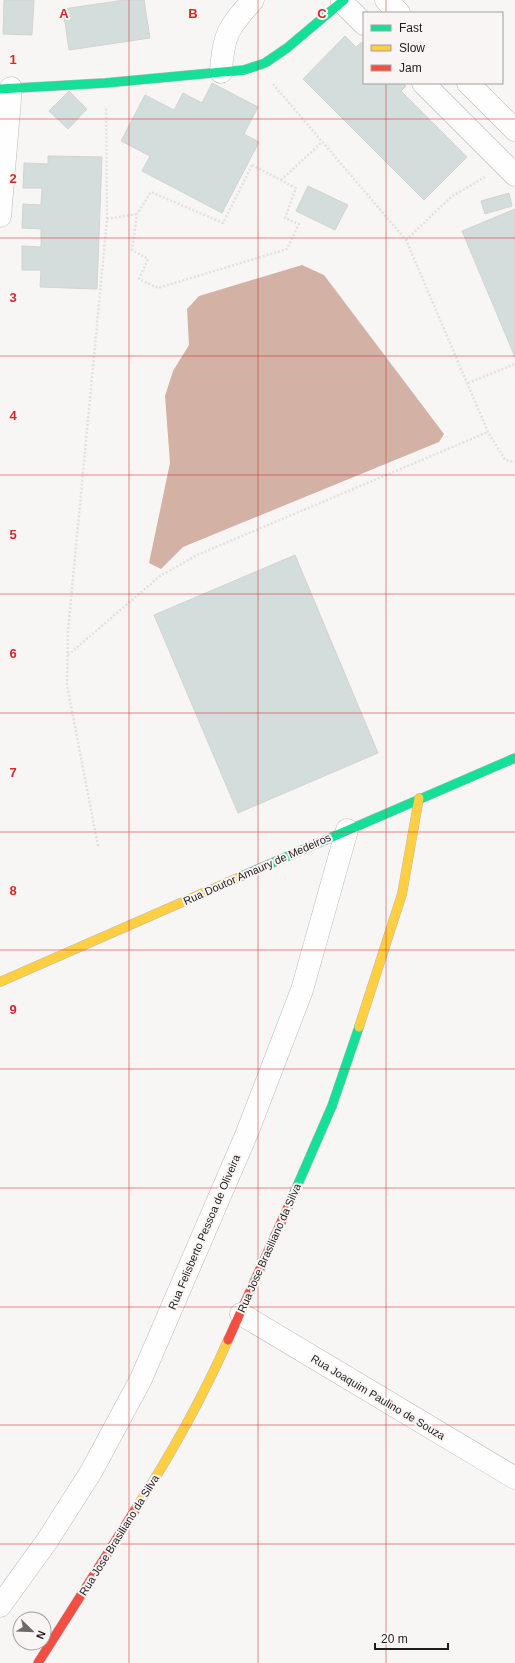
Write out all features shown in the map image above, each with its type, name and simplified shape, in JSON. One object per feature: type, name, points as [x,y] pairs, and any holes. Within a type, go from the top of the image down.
[{"type":"street","points":[[221,72],[222,48],[232,24],[253,0]]},
{"type":"street","points":[[386,0],[398,12]]},
{"type":"street","points":[[0,216],[5,89],[105,83],[244,70],[265,64],[287,48],[343,1],[363,23]]},
{"type":"street","points":[[424,84],[515,175]]},
{"type":"street","points":[[469,84],[515,130]]},
{"type":"street","name":"Rua Doutor Amaury de Medeiros","points":[[0,982],[419,798],[515,758]]},
{"type":"street","name":"Rua Jose Brasiliano da Silva","points":[[38,1663],[168,1458],[216,1367],[241,1314],[334,1099],[402,894],[419,798]]},
{"type":"street","name":"Rua Felisberto Pessoa de Oliveira","points":[[0,1606],[9,1579],[47,1541],[91,1472],[141,1380],[235,1161],[302,990],[347,830]]},
{"type":"street","name":"Rua Joaquim Paulino de Souza","points":[[241,1314],[515,1478]]},
{"type":"path","points":[[269,80],[321,143],[406,240],[488,432],[505,460],[515,462]]},
{"type":"path","points":[[98,846],[67,685],[67,655],[68,623],[107,219],[105,83]]},
{"type":"path","points":[[280,180],[321,143]]},
{"type":"path","points":[[252,165],[296,188],[285,218],[298,224],[287,249],[158,288],[139,279],[148,259],[132,250],[137,214],[151,192],[223,223],[252,165]]},
{"type":"path","points":[[406,240],[451,197],[490,175]]},
{"type":"path","points":[[107,219],[137,214]]},
{"type":"path","points":[[468,384],[515,364]]},
{"type":"path","points":[[67,655],[160,576],[197,555],[488,432]]},
{"type":"shaded area","points":[[302,265],[324,275],[444,434],[439,442],[183,547],[161,569],[149,563],[170,463],[165,396],[173,371],[189,345],[187,309],[199,296]]},
{"type":"building","points":[[4,0],[34,0],[32,35],[3,34]]},
{"type":"building","points":[[124,0],[144,0],[150,38],[69,50],[63,9]]},
{"type":"building","points":[[345,36],[356,47],[362,42],[363,84],[404,84],[406,86],[401,91],[467,157],[424,200],[303,79]]},
{"type":"building","points":[[212,83],[258,107],[244,134],[259,142],[222,213],[142,171],[150,156],[121,141],[145,95],[174,110],[183,93],[202,103]]},
{"type":"building","points":[[69,91],[87,109],[68,129],[49,111]]},
{"type":"building","points":[[48,156],[102,157],[97,289],[40,287],[41,270],[22,270],[22,246],[41,247],[41,229],[22,228],[23,204],[41,205],[42,188],[23,188],[24,163],[48,164]]},
{"type":"building","points":[[308,186],[348,205],[335,230],[296,211]]},
{"type":"building","points":[[509,193],[512,206],[485,214],[481,201]]},
{"type":"building","points":[[515,209],[515,357],[462,231]]},
{"type":"building","points":[[295,555],[378,753],[238,813],[154,615]]},
{"type":"traffic: fast","points":[[0,89],[105,83],[244,70],[265,63],[287,48],[344,0]]},
{"type":"traffic: fast","points":[[242,876],[515,758]]},
{"type":"traffic: fast","points":[[288,1207],[332,1106],[359,1027]]},
{"type":"traffic: slow","points":[[359,1027],[402,894],[419,798]]},
{"type":"traffic: slow","points":[[0,982],[242,876]]},
{"type":"traffic: slow","points":[[135,1510],[185,1427],[228,1340]]},
{"type":"traffic: jam","points":[[228,1340],[288,1207]]},
{"type":"traffic: jam","points":[[38,1663],[135,1510]]}]
